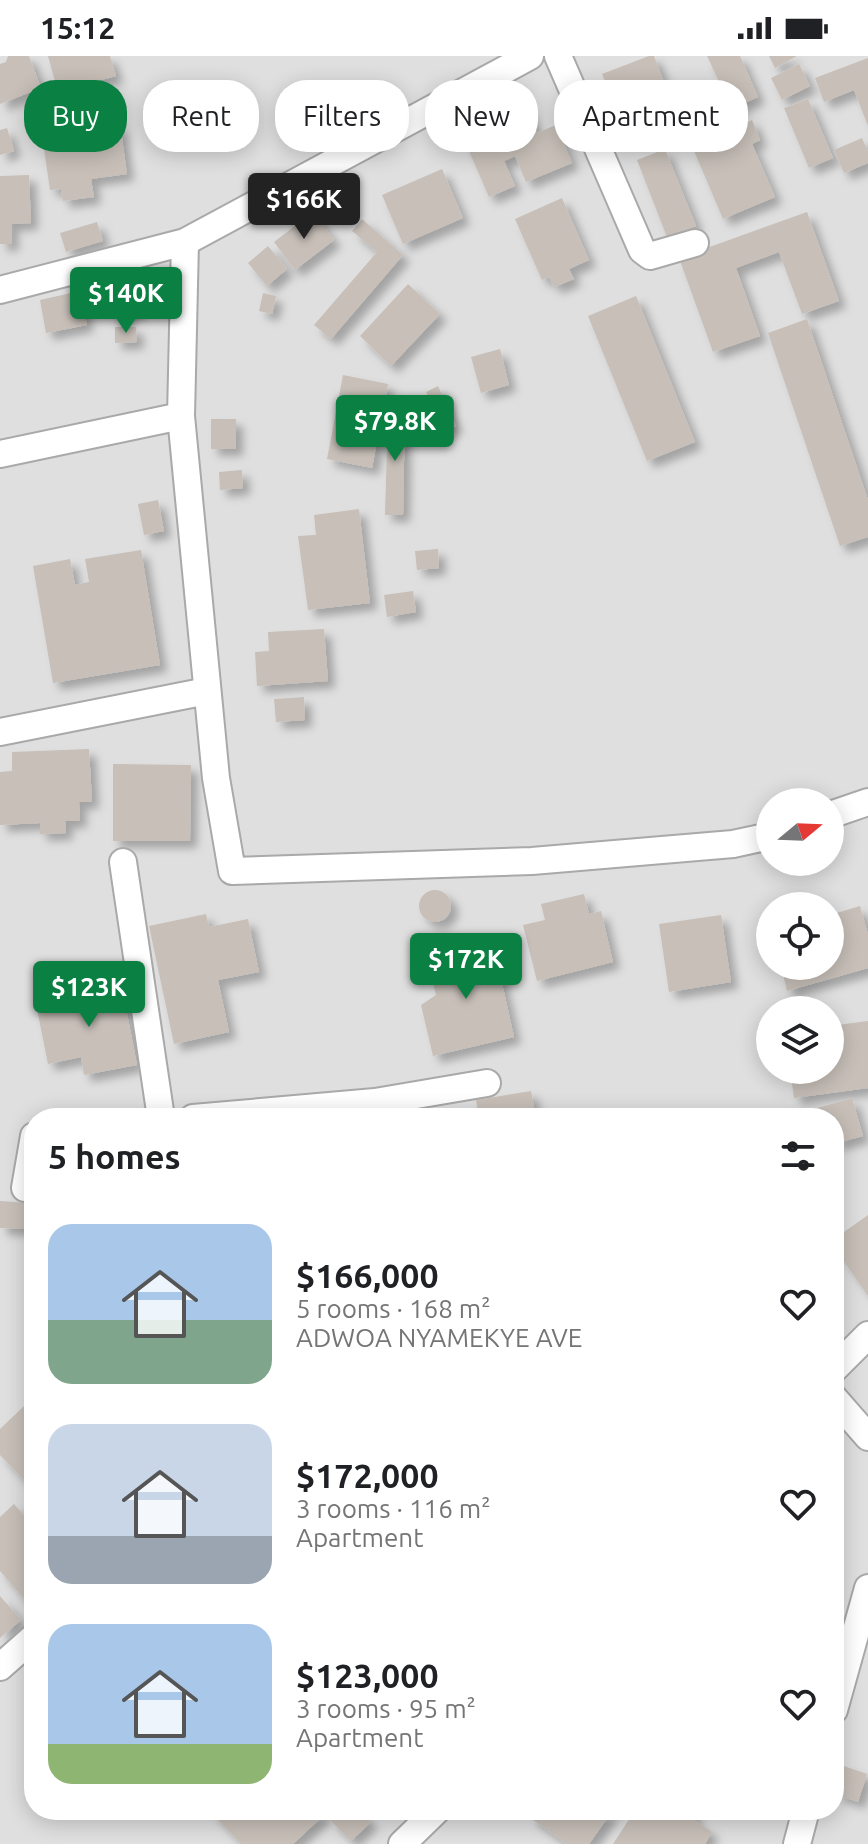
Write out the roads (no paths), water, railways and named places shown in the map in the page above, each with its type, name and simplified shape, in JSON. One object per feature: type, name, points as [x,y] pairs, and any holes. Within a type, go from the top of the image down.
[{"type":"street","points":[[0,290],[185,242],[530,56]]},
{"type":"street","points":[[558,56],[642,250],[650,256],[695,243]]},
{"type":"street","points":[[185,242],[181,416],[216,778],[232,871],[532,861],[733,844],[756,839]]},
{"type":"street","points":[[0,454],[181,416]]},
{"type":"street","points":[[0,732],[207,691]]},
{"type":"street","points":[[844,810],[868,802]]},
{"type":"street","points":[[123,862],[160,1108]]},
{"type":"street","points":[[307,1108],[375,1102],[487,1083]]},
{"type":"street","points":[[844,1359],[868,1335]]},
{"type":"street","points":[[844,1409],[868,1437]]},
{"type":"street","points":[[844,1674],[868,1588]]},
{"type":"street","points":[[0,1667],[24,1646]]},
{"type":"street","points":[[402,1844],[427,1820]]},
{"type":"street","points":[[797,1844],[803,1820]]}]
